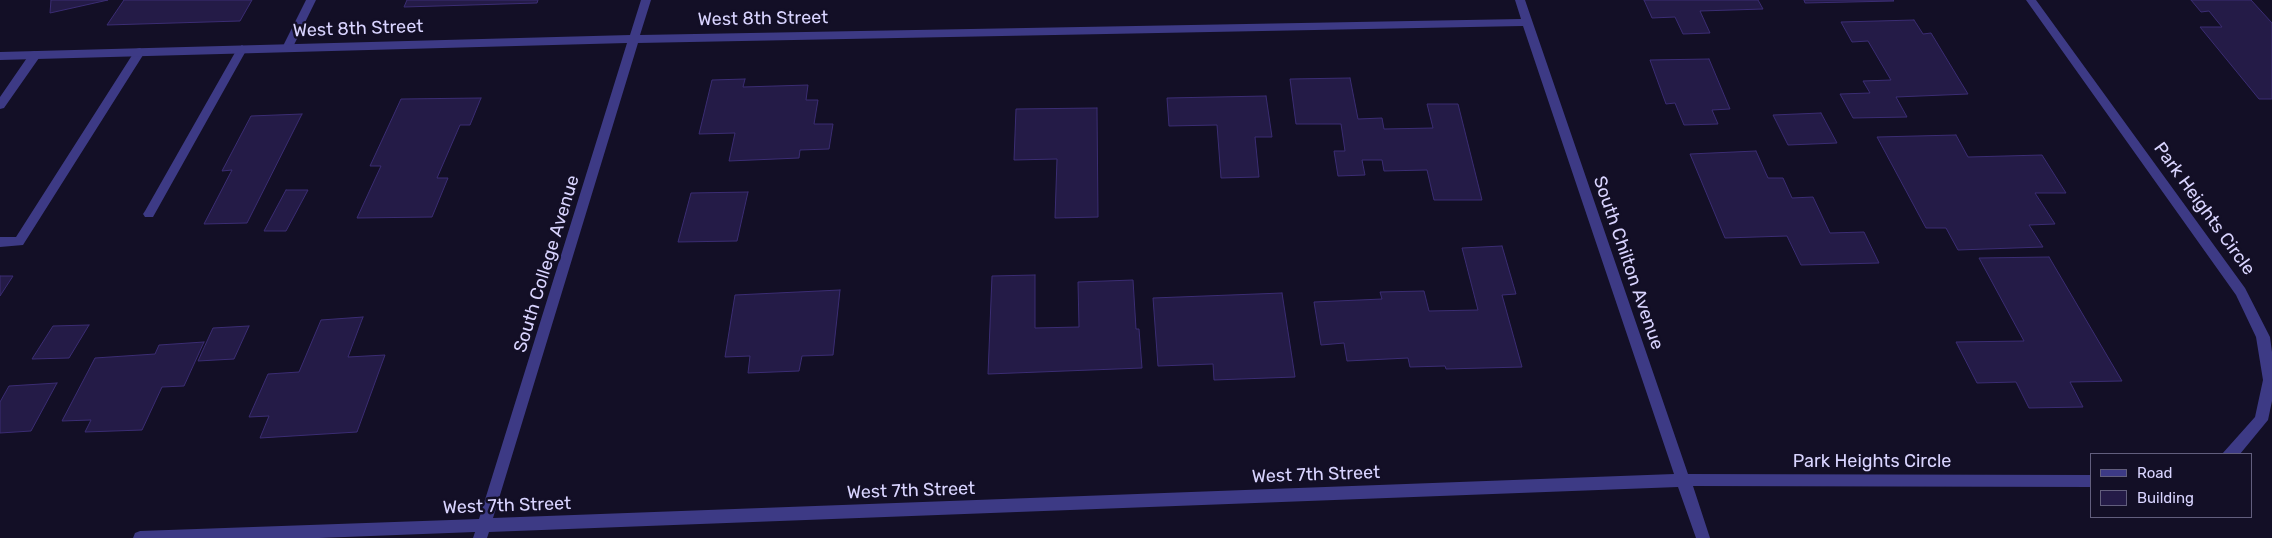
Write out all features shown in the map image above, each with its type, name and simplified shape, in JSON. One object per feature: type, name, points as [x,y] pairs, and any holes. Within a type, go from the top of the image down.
[{"type":"street","points":[[287,48],[311,0]]},
{"type":"street","name":"South College Avenue","points":[[482,532],[646,0]]},
{"type":"street","name":"South Chilton Avenue","points":[[1520,0],[1684,480],[1702,538]]},
{"type":"street","name":"Park Heights Circle","points":[[2031,0],[2241,292],[2263,337],[2270,380],[2261,420],[2231,453]]},
{"type":"street","name":"West 8th Street","points":[[0,56],[635,39],[1527,22]]},
{"type":"street","points":[[148,214],[242,49]]},
{"type":"street","points":[[0,242],[20,242],[140,52]]},
{"type":"street","points":[[0,105],[35,55]]},
{"type":"street","name":"Park Heights Circle","points":[[1684,480],[2090,481]]},
{"type":"street","name":"West 7th Street","points":[[140,538],[482,532],[1684,480]]},
{"type":"building","points":[[51,0],[108,0],[50,13]]},
{"type":"building","points":[[124,0],[252,0],[240,21],[107,25]]},
{"type":"building","points":[[407,0],[538,0],[537,3],[404,7]]},
{"type":"building","points":[[1644,0],[1758,0],[1763,9],[1700,11],[1710,33],[1683,34],[1675,17],[1652,18]]},
{"type":"building","points":[[1804,0],[1893,0],[1894,1],[1805,3]]},
{"type":"building","points":[[2191,0],[2251,0],[2272,23],[2272,99],[2259,99],[2200,27],[2222,27],[2209,11],[2201,12]]},
{"type":"building","points":[[1914,20],[1923,34],[1931,33],[1968,94],[1896,97],[1907,117],[1853,118],[1840,94],[1870,93],[1863,81],[1891,80],[1868,41],[1852,42],[1841,22]]},
{"type":"building","points":[[1709,59],[1730,109],[1712,110],[1718,124],[1684,125],[1675,103],[1666,104],[1650,60]]},
{"type":"building","points":[[1350,78],[1358,119],[1382,118],[1384,129],[1433,128],[1427,104],[1458,104],[1482,200],[1434,200],[1427,170],[1384,171],[1382,160],[1362,160],[1365,175],[1338,176],[1334,151],[1345,151],[1341,124],[1296,124],[1290,79]]},
{"type":"building","points":[[745,79],[743,87],[808,85],[806,100],[818,100],[814,124],[833,124],[829,149],[800,150],[799,158],[729,161],[735,133],[699,134],[712,80]]},
{"type":"building","points":[[1266,96],[1272,137],[1255,137],[1259,177],[1221,178],[1217,125],[1169,126],[1167,98]]},
{"type":"building","points":[[481,98],[470,125],[460,125],[437,178],[448,178],[432,217],[357,218],[381,166],[370,166],[401,99]]},
{"type":"building","points":[[1097,108],[1098,217],[1055,218],[1057,159],[1014,160],[1016,109]]},
{"type":"building","points":[[1821,113],[1837,143],[1788,145],[1773,115]]},
{"type":"building","points":[[302,114],[247,223],[204,224],[232,170],[222,171],[251,116]]},
{"type":"building","points":[[1956,135],[1968,157],[2042,155],[2066,193],[2035,193],[2055,224],[2029,225],[2043,247],[1958,250],[1946,228],[1926,228],[1877,137]]},
{"type":"building","points":[[1756,151],[1768,178],[1783,178],[1792,198],[1813,197],[1830,233],[1864,232],[1879,263],[1801,265],[1787,236],[1725,238],[1690,154]]},
{"type":"building","points":[[286,190],[308,190],[286,231],[264,231]]},
{"type":"building","points":[[748,192],[737,241],[678,242],[691,193]]},
{"type":"building","points":[[1502,246],[1516,294],[1502,295],[1522,367],[1446,369],[1445,366],[1410,367],[1408,358],[1347,361],[1344,343],[1321,345],[1314,302],[1382,299],[1380,292],[1424,291],[1429,311],[1478,310],[1462,248]]},
{"type":"building","points":[[2049,257],[2122,381],[2070,382],[2083,407],[2029,408],[2016,382],[1977,383],[1956,342],[2024,341],[1979,258]]},
{"type":"building","points":[[1035,275],[1035,328],[1079,327],[1078,282],[1133,280],[1136,329],[1139,329],[1142,368],[988,374],[992,276]]},
{"type":"building","points":[[0,276],[13,276],[0,296]]},
{"type":"building","points":[[840,290],[833,355],[802,356],[799,371],[748,373],[750,356],[725,357],[735,295]]},
{"type":"building","points":[[1282,293],[1295,377],[1214,380],[1213,364],[1158,366],[1153,298]]},
{"type":"building","points":[[363,317],[348,357],[385,355],[357,432],[260,438],[269,416],[249,417],[268,374],[299,372],[321,320]]},
{"type":"building","points":[[89,325],[69,358],[32,359],[53,326]]},
{"type":"building","points":[[249,326],[234,359],[198,361],[213,328]]},
{"type":"building","points":[[204,342],[184,386],[162,387],[142,430],[85,432],[91,420],[62,421],[95,358],[155,354],[159,345]]},
{"type":"building","points":[[57,383],[31,431],[0,433],[0,402],[9,386]]}]
